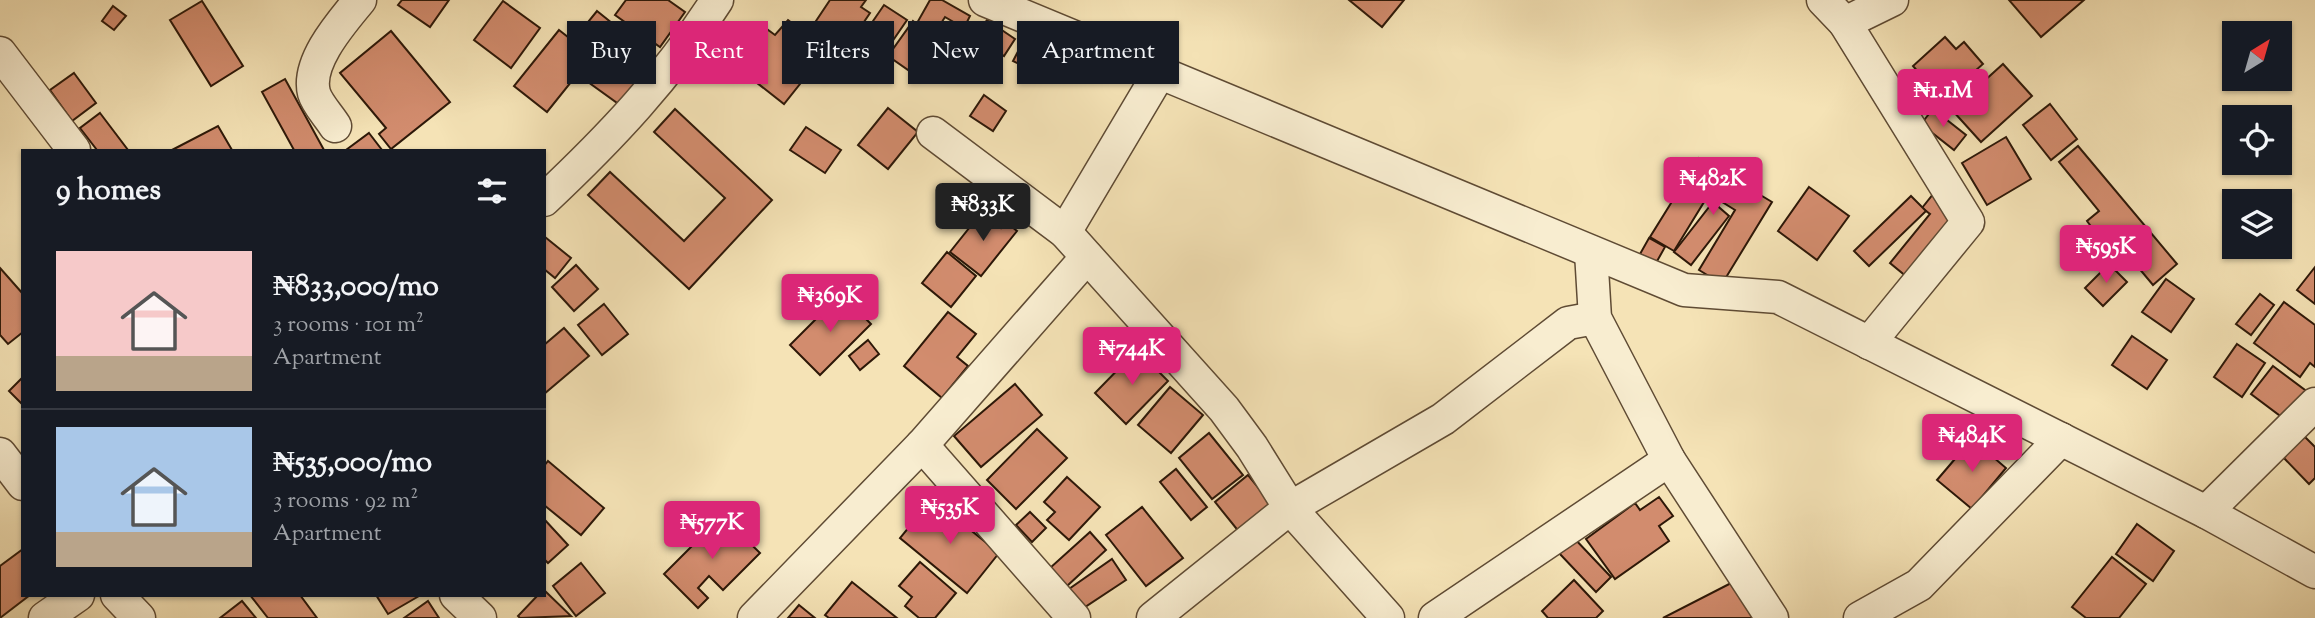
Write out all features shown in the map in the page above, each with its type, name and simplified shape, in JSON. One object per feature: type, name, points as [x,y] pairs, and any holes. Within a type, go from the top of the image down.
[{"type":"street","points":[[335,126],[314,94],[313,77],[317,64],[359,0]]},
{"type":"street","points":[[546,198],[615,133],[696,32],[717,0]]},
{"type":"street","points":[[985,0],[1036,21]]},
{"type":"street","points":[[1823,0],[1845,23],[1968,222],[1870,343]]},
{"type":"street","points":[[1845,23],[1892,0]]},
{"type":"street","points":[[0,53],[73,149]]},
{"type":"street","points":[[1179,80],[1684,290],[1778,297],[2206,512],[2315,572]]},
{"type":"street","points":[[1065,233],[1153,84]]},
{"type":"street","points":[[933,133],[1065,233],[1224,409],[1252,447],[1290,508],[1388,618]]},
{"type":"street","points":[[1591,252],[1595,318],[1669,460],[1772,618]]},
{"type":"street","points":[[754,618],[922,445],[1087,257]]},
{"type":"street","points":[[1153,618],[1290,508],[1443,419],[1568,323],[1595,318]]},
{"type":"street","points":[[2206,512],[2315,404]]},
{"type":"street","points":[[1860,618],[1919,585],[2061,439]]},
{"type":"street","points":[[922,445],[1074,618]]},
{"type":"street","points":[[1435,618],[1669,460]]},
{"type":"street","points":[[45,618],[75,597]]},
{"type":"street","points":[[119,597],[139,618]]},
{"type":"street","points":[[458,597],[480,618]]},
{"type":"building","points":[[402,0],[449,0],[430,27],[398,5]]},
{"type":"building","points":[[626,0],[668,0],[685,12],[679,21],[670,21],[670,33],[660,47],[656,44],[656,21],[623,21],[615,15]]},
{"type":"building","points":[[830,0],[866,0],[861,7],[870,13],[865,21],[816,21]]},
{"type":"building","points":[[930,0],[942,0],[970,16],[968,21],[952,21],[945,17],[942,21],[918,21]]},
{"type":"building","points":[[1349,0],[1404,0],[1382,27]]},
{"type":"building","points":[[2009,0],[2084,0],[2041,37]]},
{"type":"building","points":[[202,1],[243,66],[211,86],[170,20]]},
{"type":"building","points":[[503,1],[540,28],[511,68],[474,40]]},
{"type":"building","points":[[884,5],[907,20],[894,39],[894,21],[873,21]]},
{"type":"building","points":[[113,6],[126,16],[114,30],[102,21]]},
{"type":"building","points":[[597,11],[609,21],[589,21]]},
{"type":"building","points":[[782,27],[782,84],[800,84],[784,104],[758,84],[768,84],[768,30],[775,35]]},
{"type":"building","points":[[908,28],[908,70],[894,60],[894,48]]},
{"type":"building","points":[[559,30],[567,36],[567,84],[570,84],[547,112],[514,86]]},
{"type":"building","points":[[391,31],[450,102],[391,149],[379,134],[386,128],[340,73]]},
{"type":"building","points":[[1003,31],[1015,39],[1003,55]]},
{"type":"building","points":[[1945,37],[1956,49],[1964,42],[1983,64],[1942,100],[1913,66]]},
{"type":"building","points":[[2003,64],[2032,96],[1981,142],[1952,110]]},
{"type":"building","points":[[74,73],[96,103],[72,121],[50,90]]},
{"type":"building","points":[[285,79],[323,149],[293,149],[262,92]]},
{"type":"building","points":[[591,84],[635,84],[620,105]]},
{"type":"building","points":[[984,95],[1006,111],[993,131],[970,116]]},
{"type":"building","points":[[2050,104],[2077,139],[2051,160],[2023,125]]},
{"type":"building","points":[[888,108],[918,132],[888,169],[858,145]]},
{"type":"building","points":[[675,109],[772,200],[689,289],[588,195],[610,172],[684,241],[725,198],[654,132]]},
{"type":"building","points":[[1933,109],[1966,135],[1954,150],[1921,124]]},
{"type":"building","points":[[100,113],[127,149],[96,149],[80,128]]},
{"type":"building","points":[[218,126],[231,149],[174,149]]},
{"type":"building","points":[[806,127],[841,150],[825,173],[790,150]]},
{"type":"building","points":[[369,133],[381,149],[347,149]]},
{"type":"building","points":[[2006,137],[2031,179],[1987,205],[1962,163]]},
{"type":"building","points":[[2078,146],[2177,264],[2153,285],[2107,230],[2099,237],[2087,221],[2099,211],[2059,162]]},
{"type":"building","points":[[1699,158],[1772,202],[1722,284],[1699,270],[1735,210],[1709,194],[1674,251],[1650,237]]},
{"type":"building","points":[[1809,187],[1849,216],[1817,260],[1778,231]]},
{"type":"building","points":[[1934,193],[1958,213],[1907,277],[1890,263],[1930,214],[1922,208]]},
{"type":"building","points":[[1911,196],[1926,211],[1869,266],[1854,251]]},
{"type":"building","points":[[1713,202],[1729,216],[1691,265],[1674,252]]},
{"type":"building","points":[[982,212],[1001,228],[1006,222],[1017,231],[981,276],[950,252]]},
{"type":"building","points":[[546,238],[571,258],[555,278],[546,271]]},
{"type":"building","points":[[1649,238],[1665,247],[1656,263],[1640,254]]},
{"type":"building","points":[[947,252],[976,276],[951,307],[922,283]]},
{"type":"building","points":[[2109,264],[2127,282],[2103,306],[2085,288]]},
{"type":"building","points":[[576,265],[598,289],[574,311],[552,287]]},
{"type":"building","points":[[2315,267],[2315,304],[2297,290]]},
{"type":"building","points":[[0,268],[21,292],[21,334],[8,344],[0,335]]},
{"type":"building","points":[[2166,279],[2194,299],[2171,332],[2142,312]]},
{"type":"building","points":[[841,294],[871,324],[820,375],[790,345]]},
{"type":"building","points":[[2260,294],[2274,305],[2251,335],[2236,324]]},
{"type":"building","points":[[2284,302],[2315,325],[2315,367],[2310,363],[2300,377],[2254,343]]},
{"type":"building","points":[[604,304],[628,334],[602,355],[578,325]]},
{"type":"building","points":[[948,312],[976,334],[957,357],[968,366],[942,398],[904,366]]},
{"type":"building","points":[[564,328],[589,356],[546,392],[546,343]]},
{"type":"building","points":[[2132,336],[2167,360],[2147,389],[2112,365]]},
{"type":"building","points":[[868,340],[879,354],[860,370],[849,356]]},
{"type":"building","points":[[2237,344],[2265,363],[2242,397],[2214,377]]},
{"type":"building","points":[[1137,350],[1168,381],[1126,424],[1095,393]]},
{"type":"building","points":[[2273,366],[2309,393],[2287,421],[2251,394]]},
{"type":"building","points":[[21,379],[21,403],[9,391]]},
{"type":"building","points":[[1015,384],[1042,415],[981,467],[954,436]]},
{"type":"building","points":[[1170,387],[1203,415],[1171,453],[1138,425]]},
{"type":"building","points":[[1037,429],[1067,458],[1016,509],[987,480]]},
{"type":"building","points":[[1209,433],[1243,475],[1212,499],[1179,458]]},
{"type":"building","points":[[2302,434],[2315,447],[2315,478],[2309,484],[2281,455]]},
{"type":"building","points":[[1972,439],[2006,468],[1972,509],[1937,480]]},
{"type":"building","points":[[548,461],[604,508],[581,535],[546,507]]},
{"type":"building","points":[[1176,469],[1207,507],[1191,520],[1160,482]]},
{"type":"building","points":[[1248,475],[1273,506],[1240,533],[1215,502]]},
{"type":"building","points":[[1067,477],[1100,507],[1069,540],[1047,520],[1055,512],[1044,502]]},
{"type":"building","points":[[1659,497],[1673,516],[1659,526],[1669,541],[1615,579],[1586,539],[1635,503],[1640,510]]},
{"type":"building","points":[[932,499],[999,553],[967,593],[900,538]]},
{"type":"building","points":[[1142,507],[1183,558],[1146,586],[1106,535]]},
{"type":"building","points":[[1030,512],[1046,528],[1032,542],[1016,525]]},
{"type":"building","points":[[722,516],[760,553],[723,590],[709,576],[698,588],[708,598],[698,608],[664,574]]},
{"type":"building","points":[[546,521],[568,545],[548,563],[546,561]]},
{"type":"building","points":[[2137,524],[2174,551],[2153,581],[2116,554]]},
{"type":"building","points":[[1090,532],[1106,550],[1067,586],[1050,568]]},
{"type":"building","points":[[1573,537],[1611,577],[1596,592],[1558,552]]},
{"type":"building","points":[[21,550],[21,597],[27,597],[0,618],[0,566]]},
{"type":"building","points":[[2112,557],[2146,584],[2119,618],[2086,618],[2072,607]]},
{"type":"building","points":[[1112,559],[1126,580],[1082,609],[1069,589]]},
{"type":"building","points":[[920,562],[956,593],[935,618],[919,618],[905,606],[912,597],[899,586]]},
{"type":"building","points":[[581,563],[605,593],[576,616],[553,586]]},
{"type":"building","points":[[1739,579],[1755,618],[1663,618]]},
{"type":"building","points":[[1574,580],[1603,611],[1596,618],[1548,618],[1542,611]]},
{"type":"building","points":[[852,582],[897,618],[829,618],[825,615]]},
{"type":"building","points":[[546,592],[571,616],[520,618],[518,616],[536,597],[546,597]]},
{"type":"building","points":[[252,597],[301,597],[317,618],[268,618]]},
{"type":"building","points":[[377,597],[417,597],[388,614]]},
{"type":"building","points":[[242,601],[256,618],[220,618]]},
{"type":"building","points":[[428,601],[439,618],[404,618]]},
{"type":"building","points":[[799,605],[815,618],[788,618]]}]
